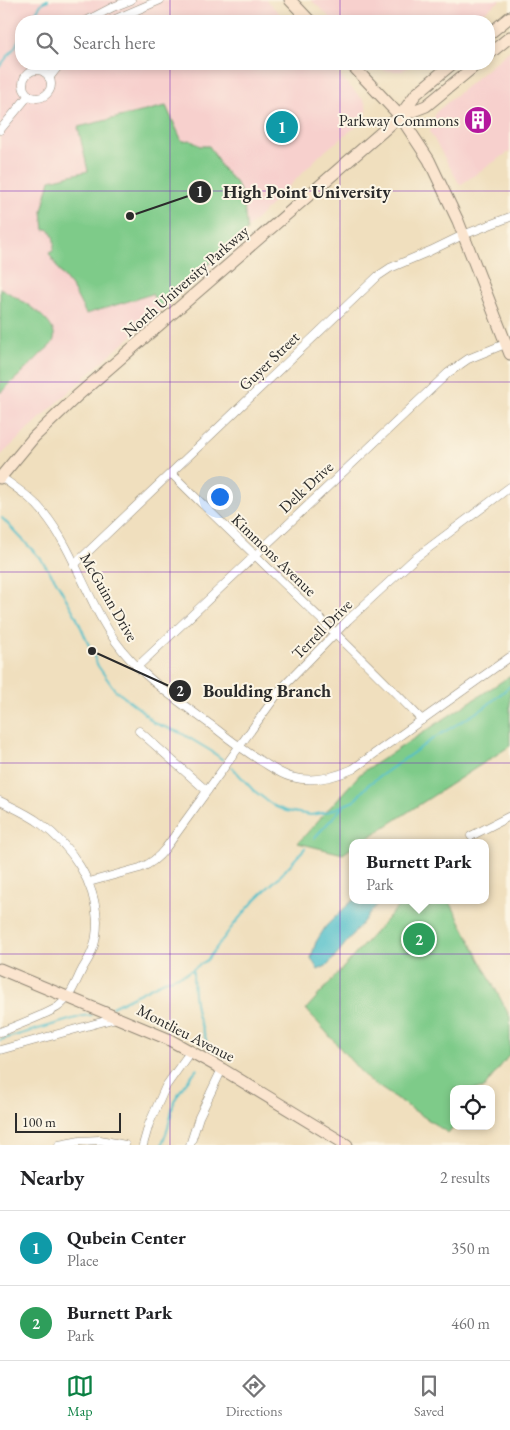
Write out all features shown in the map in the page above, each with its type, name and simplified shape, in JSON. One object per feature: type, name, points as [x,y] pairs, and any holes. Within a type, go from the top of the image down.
[{"type":"main road","points":[[290,0],[304,15]]},
{"type":"main road","points":[[495,29],[510,17]]},
{"type":"main road","points":[[495,49],[510,36]]},
{"type":"main road","points":[[357,70],[400,116],[432,165],[463,235],[508,349]]},
{"type":"main road","name":"North University Parkway","points":[[0,478],[34,437],[77,396],[400,116],[416,94],[445,70]]},
{"type":"main road","name":"North University Parkway","points":[[400,116],[426,106],[470,70]]},
{"type":"main road","name":"Montlieu Avenue","points":[[0,970],[168,1039],[222,1069],[347,1145]]},
{"type":"street","points":[[98,15],[131,0]]},
{"type":"street","points":[[125,15],[160,0]]},
{"type":"street","points":[[35,70],[30,72],[24,79],[24,88],[29,95],[38,98],[46,95],[50,87],[50,78],[56,70]]},
{"type":"street","points":[[43,70],[50,78]]},
{"type":"street","points":[[0,130],[29,95]]},
{"type":"street","name":"Guyer Street","points":[[74,565],[378,276],[390,268],[463,235],[510,217]]},
{"type":"street","name":"Delk Drive","points":[[138,667],[448,373],[468,359],[508,349]]},
{"type":"street","name":"Kimmons Avenue","points":[[171,473],[254,556],[366,662],[422,720]]},
{"type":"street","name":"McGuinn Drive","points":[[0,478],[21,491],[45,514],[60,538],[106,627],[125,654],[150,679],[239,746],[281,774],[303,780],[323,779],[337,776],[353,769],[510,657]]},
{"type":"street","name":"Terrell Drive","points":[[89,882],[140,868],[156,859],[281,689],[414,559],[510,487]]},
{"type":"street","points":[[139,731],[207,791]]},
{"type":"street","points":[[0,801],[31,817],[53,834],[68,849],[89,882],[94,896],[97,926],[92,950],[68,998],[58,1008],[0,1032]]},
{"type":"street","points":[[471,836],[510,816]]},
{"type":"street","points":[[0,1050],[119,1018]]},
{"type":"street","points":[[143,1145],[149,1124],[166,1086],[190,1052]]},
{"type":"street","points":[[190,1145],[199,1117],[222,1069]]},
{"type":"street","points":[[59,1145],[80,1140],[100,1140],[125,1145]]},
{"type":"shaded area","points":[[0,0],[266,0],[281,15],[15,15],[15,70],[334,70],[365,102],[367,111],[364,120],[320,155],[199,277],[89,373],[0,456]]},
{"type":"shaded area","points":[[311,0],[501,0],[480,15],[327,15]]},
{"type":"shaded area","points":[[510,50],[510,151],[460,185],[430,132],[436,112],[486,70],[495,70],[495,63]]},
{"type":"shaded area","points":[[384,70],[404,70],[402,71]]},
{"type":"green space","points":[[166,106],[182,141],[190,140],[200,146],[209,146],[221,166],[237,185],[243,200],[247,231],[159,307],[152,294],[86,314],[73,289],[49,253],[53,251],[54,240],[48,229],[44,230],[42,211],[50,180],[88,171],[78,127]]},
{"type":"green space","points":[[0,288],[36,311],[51,326],[54,334],[51,345],[0,393]]},
{"type":"green space","points":[[510,676],[510,746],[366,839],[349,839],[349,850],[343,854],[298,843],[361,773]]},
{"type":"green space","points":[[400,904],[451,904],[510,1017],[510,1054],[486,1085],[450,1085],[451,1130],[448,1133],[367,1079],[306,1009]]},
{"type":"water","points":[[349,904],[378,904],[328,965],[318,970],[311,958],[316,942],[326,926]]},
{"type":"waterway","points":[[34,15],[42,3],[48,0]]},
{"type":"waterway","points":[[0,66],[15,47]]},
{"type":"waterway","points":[[2,518],[40,558],[55,579],[76,616],[98,666],[115,690],[141,710],[154,723],[181,733],[223,760]]},
{"type":"waterway","points":[[232,767],[253,790],[274,806],[286,811],[311,815],[327,812],[354,801],[369,784],[434,738],[484,708],[510,686]]},
{"type":"waterway","points":[[314,838],[343,807]]},
{"type":"waterway","points":[[112,1007],[164,981],[187,973],[207,960],[235,923],[305,848]]},
{"type":"waterway","points":[[193,970],[196,1009],[207,1045]]},
{"type":"waterway","points":[[0,1040],[91,1015]]},
{"type":"waterway","points":[[162,1145],[174,1101],[197,1069]]},
{"type":"place","name":"Parkway Commons","points":[[478,120]]},
{"type":"place","name":"Qubein Center","points":[[282,127]]},
{"type":"place","name":"High Point University","points":[[130,216]]},
{"type":"place","name":"Boulding Branch","points":[[92,651]]},
{"type":"place","name":"Burnett Park","points":[[419,939]]}]
